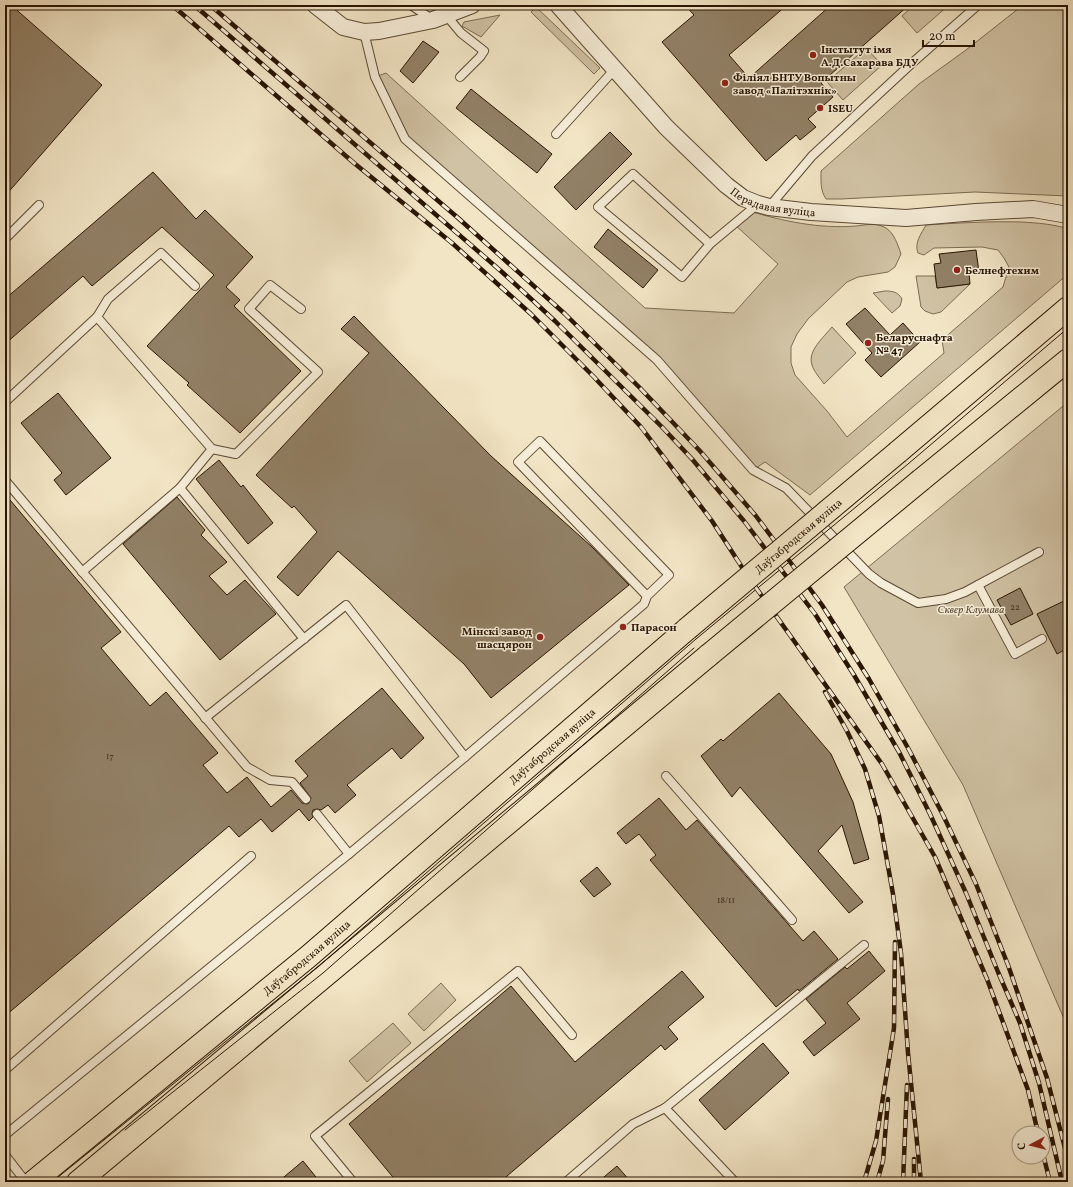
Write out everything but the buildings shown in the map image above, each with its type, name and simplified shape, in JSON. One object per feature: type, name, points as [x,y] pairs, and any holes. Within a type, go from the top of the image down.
[{"type":"main road","name":"Даўгабродская вуліца","points":[[33,1182],[309,956],[687,628],[1068,308]]},
{"type":"main road","points":[[78,1182],[709,655],[1068,360]]},
{"type":"street","points":[[315,5],[343,27],[364,32],[379,31],[439,18],[472,5]]},
{"type":"street","name":"Перадавая вуліца","points":[[558,5],[666,127],[716,175],[743,198],[763,206],[811,212],[906,218],[1033,209],[1068,215]]},
{"type":"lane","points":[[411,5],[439,18],[484,51],[460,77]]},
{"type":"lane","points":[[710,244],[633,174],[598,207],[682,277],[710,244],[763,206],[812,156],[978,5]]},
{"type":"lane","points":[[364,32],[375,77],[405,139],[656,360],[753,470],[786,488],[869,574],[918,603],[946,600],[965,592],[1039,552]]},
{"type":"lane","points":[[556,134],[614,69]]},
{"type":"lane","points":[[7,233],[39,205]]},
{"type":"lane","points":[[5,402],[97,317],[108,299],[161,253],[195,286]]},
{"type":"lane","points":[[97,317],[212,449],[236,454],[318,372],[249,309],[270,285],[301,310]]},
{"type":"lane","points":[[5,1135],[350,854],[644,604],[647,596],[670,575],[540,441],[518,462],[647,596]]},
{"type":"lane","points":[[82,572],[180,488],[212,449]]},
{"type":"lane","points":[[5,480],[247,767],[270,780],[292,782],[306,799]]},
{"type":"lane","points":[[180,488],[304,639]]},
{"type":"lane","points":[[978,585],[1015,654],[1042,639]]},
{"type":"lane","points":[[205,718],[346,605],[465,757]]},
{"type":"lane","points":[[666,776],[792,920]]},
{"type":"lane","points":[[317,814],[350,854]]},
{"type":"lane","points":[[5,1070],[251,856]]},
{"type":"lane","points":[[566,1182],[633,1124],[664,1108],[864,945]]},
{"type":"lane","points":[[352,1182],[315,1136],[518,971],[572,1035]]},
{"type":"lane","points":[[664,1108],[735,1182]]},
{"type":"lane","points":[[5,1155],[26,1182]]},
{"type":"green space","points":[[914,5],[949,5],[917,33],[902,16]]},
{"type":"green space","points":[[1023,5],[1068,5],[1068,196],[975,192],[826,199],[822,189],[821,171],[919,84],[966,50]]},
{"type":"green space","points":[[536,7],[600,68],[594,74],[531,12]]},
{"type":"green space","points":[[500,15],[481,37],[462,26],[464,22]]},
{"type":"green space","points":[[866,48],[882,65],[843,100],[827,82]]},
{"type":"green space","points":[[386,73],[645,308],[734,313],[778,264],[735,225],[749,211],[775,218],[815,225],[842,227],[875,224],[889,230],[901,254],[895,267],[888,272],[858,277],[847,282],[808,319],[797,334],[791,347],[791,363],[795,375],[827,411],[847,437],[944,353],[942,340],[1003,287],[1009,267],[998,250],[982,247],[934,248],[924,255],[918,253],[917,242],[926,225],[1022,222],[1063,227],[1068,229],[1068,274],[810,495],[765,462],[753,470],[657,360],[405,139],[375,77]]},
{"type":"green space","points":[[916,276],[935,276],[937,288],[970,284],[941,312],[933,314],[925,311],[921,307]]},
{"type":"green space","points":[[885,291],[895,292],[902,299],[900,306],[892,313],[873,293]]},
{"type":"green space","points":[[832,327],[856,353],[824,384],[814,370],[811,360],[817,344]]},
{"type":"green space","name":"Сквер Клумава","points":[[1068,402],[1068,1028],[963,785],[844,587]]},
{"type":"green space","points":[[441,983],[456,1000],[424,1031],[408,1014]]},
{"type":"green space","points":[[393,1023],[411,1043],[367,1082],[349,1061]]},
{"type":"tram line","points":[[52,1182],[319,966],[696,639],[908,464],[1068,328]]},
{"type":"tram line","points":[[125,1130],[323,973],[694,648]]},
{"type":"railway","points":[[172,5],[354,163],[452,243],[531,314],[641,427],[712,521],[749,578],[882,764],[935,857],[987,979],[1028,1090],[1036,1125]]},
{"type":"railway","points":[[194,5],[502,272],[555,321],[662,427],[692,459],[744,521],[815,614],[854,675],[899,752],[930,814],[966,893],[1020,1023],[1039,1083],[1062,1182]]},
{"type":"railway","points":[[210,5],[457,217],[565,314],[640,388],[700,451],[756,516],[822,605],[869,679],[908,748],[943,815],[976,884],[1008,965],[1047,1078],[1068,1160]]},
{"type":"railway","points":[[825,692],[847,731],[865,769],[879,816],[893,894],[901,953],[908,1053],[921,1182]]},
{"type":"railway","points":[[864,1182],[876,1141],[894,1028],[895,942]]},
{"type":"railway","points":[[903,1182],[907,1085]]},
{"type":"railway","points":[[877,1182],[883,1161],[888,1099]]},
{"type":"railway","points":[[914,1159],[914,1182]]},
{"type":"railway","points":[[1046,1165],[1050,1182]]},
{"type":"place","name":"Інстытут імя А.Д.Сахарава БДУ","points":[[813,55]]},
{"type":"place","name":"Філіял БНТУ Вопытны завод «Палітэхнік»","points":[[725,83]]},
{"type":"place","name":"ISEU","points":[[820,108]]},
{"type":"place","name":"Белнефтехим","points":[[957,270]]},
{"type":"place","name":"Беларуснафта № 47","points":[[868,343]]},
{"type":"place","name":"Парасон","points":[[623,627]]},
{"type":"place","name":"Мінскі завод шасцярон","points":[[540,637]]}]
